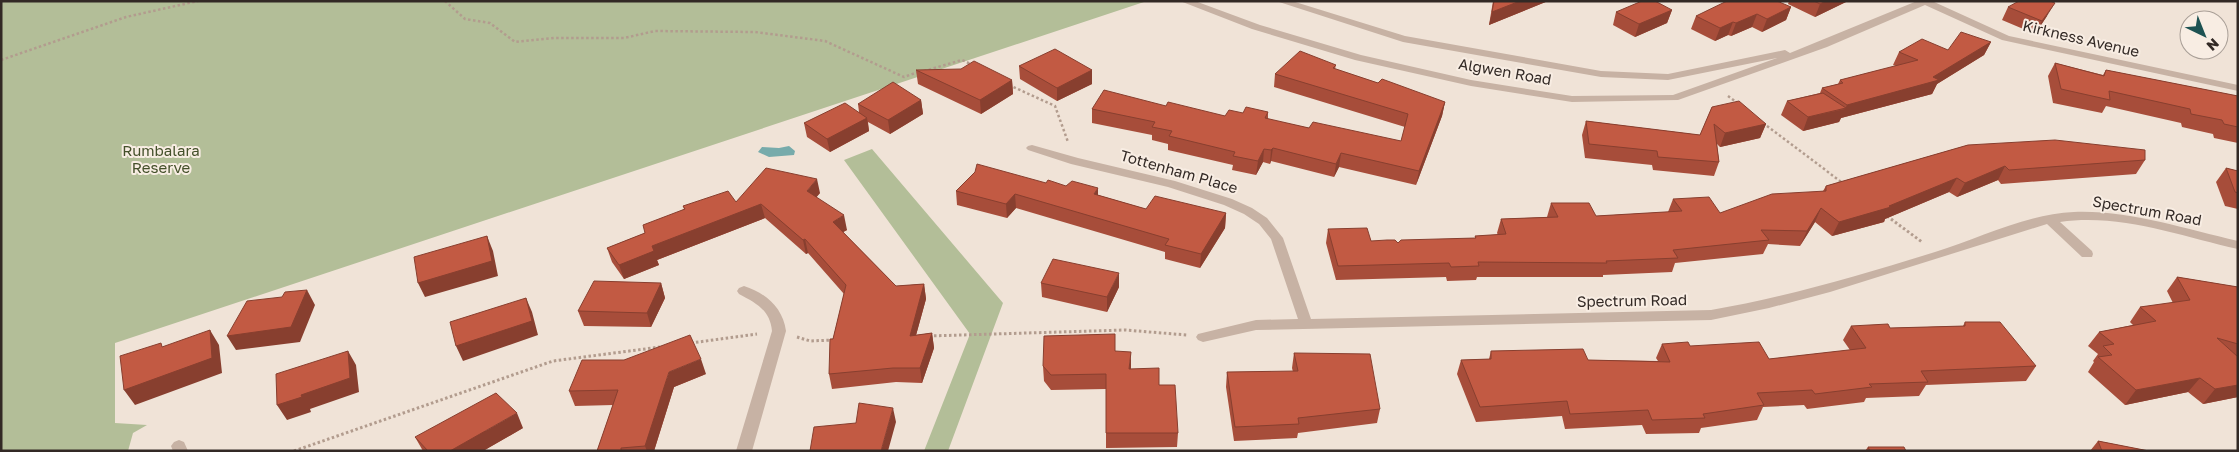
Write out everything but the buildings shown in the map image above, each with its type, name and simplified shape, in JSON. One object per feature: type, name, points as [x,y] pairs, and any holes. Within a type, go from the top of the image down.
[{"type":"street","name":"Algwen Road","points":[[1185,1],[1256,27],[1358,58],[1471,83],[1572,99],[1674,98],[1823,45],[1924,2]]},
{"type":"street","name":"Algwen Road","points":[[1281,1],[1403,39],[1601,74],[1668,77],[1823,45]]},
{"type":"street","name":"Kirkness Avenue","points":[[1924,2],[2006,38],[2238,88]]},
{"type":"street","name":"Tottenham Place","points":[[1032,148],[1075,161],[1171,184],[1228,202],[1248,211],[1263,221],[1277,238],[1306,324]]},
{"type":"street","name":"Spectrum Road","points":[[1203,337],[1256,325],[1711,315],[1758,308],[2050,220],[2088,216],[2117,219],[2238,245]]},
{"type":"street","points":[[2050,220],[2087,254]]},
{"type":"street","points":[[744,291],[773,309],[779,320],[779,332],[744,451]]},
{"type":"path","points":[[1,60],[126,17],[198,1]]},
{"type":"path","points":[[444,1],[465,19],[490,23],[515,42],[554,38],[624,38],[655,31],[755,32],[825,41],[904,77],[962,60],[979,68]]},
{"type":"path","points":[[1004,82],[1055,106],[1075,161]]},
{"type":"path","points":[[1714,85],[1744,108]]},
{"type":"path","points":[[1760,120],[1846,184]]},
{"type":"path","points":[[1884,214],[1939,255]]},
{"type":"path","points":[[928,336],[1125,330],[1203,337]]},
{"type":"path","points":[[683,344],[779,332],[810,340],[840,340]]},
{"type":"path","points":[[294,451],[553,361],[664,346]]},
{"type":"green space","name":"Rumbalara Reserve","points":[[1,1],[1147,1],[115,343],[115,423],[147,425],[133,433],[128,451],[1,451]]},
{"type":"green space","points":[[872,149],[1003,303],[948,451],[924,451],[970,334],[844,160]]},
{"type":"water","points":[[789,146],[795,151],[794,155],[769,157],[758,152],[762,147],[779,148]]}]
